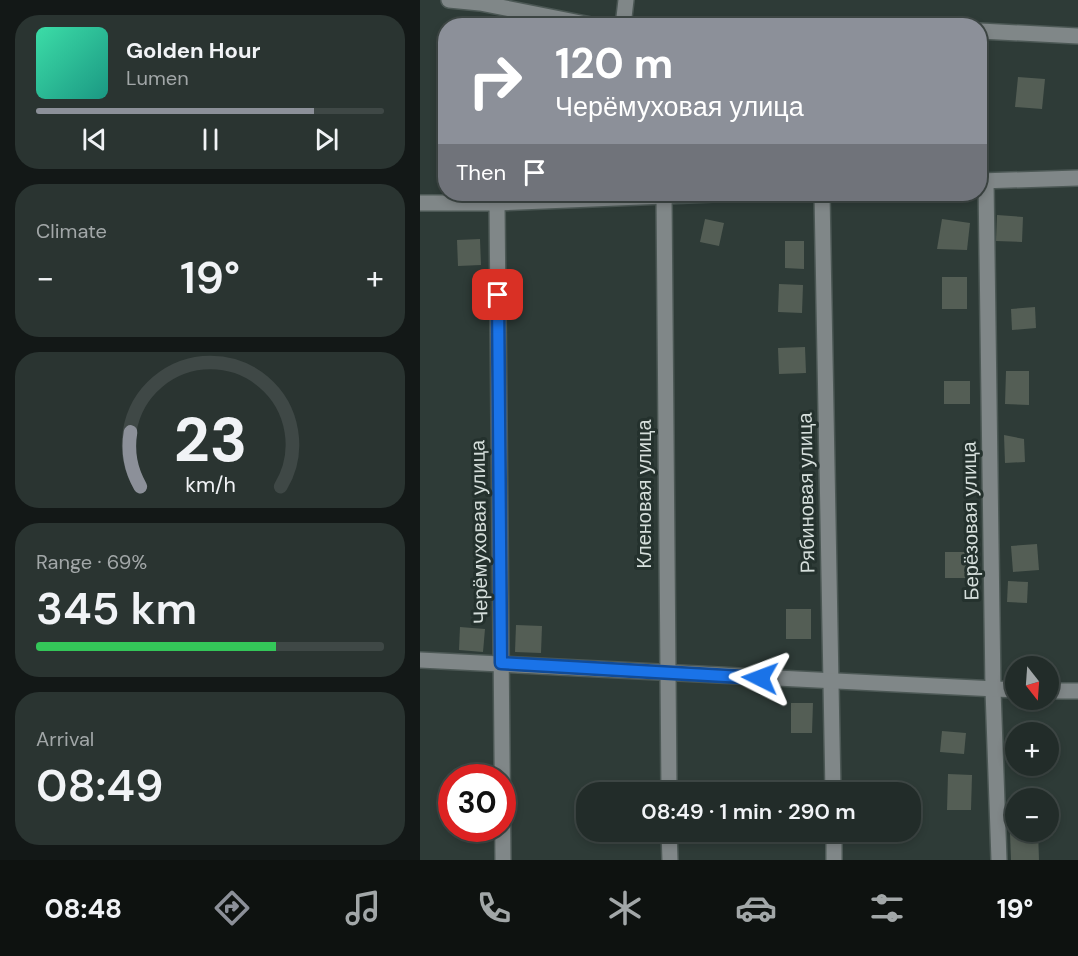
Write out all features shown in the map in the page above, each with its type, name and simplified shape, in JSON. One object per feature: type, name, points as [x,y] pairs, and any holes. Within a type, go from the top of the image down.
[{"type":"street","points":[[448,0],[480,3],[556,18]]},
{"type":"street","points":[[624,18],[626,0]]},
{"type":"street","points":[[987,31],[1078,36]]},
{"type":"street","points":[[987,181],[1078,178]]},
{"type":"street","points":[[420,203],[530,201]]},
{"type":"street","name":"Кленовая улица","points":[[664,201],[669,782]]},
{"type":"street","name":"Рябиновая улица","points":[[822,201],[833,782]]},
{"type":"street","name":"Берёзовая улица","points":[[983,201],[993,690],[999,860]]},
{"type":"street","name":"Черёмуховая улица","points":[[497,203],[503,860]]},
{"type":"street","points":[[420,660],[1005,690]]},
{"type":"street","points":[[1059,691],[1078,691]]},
{"type":"street","points":[[669,842],[670,860]]},
{"type":"street","points":[[834,842],[834,860]]},
{"type":"building","points":[[1018,77],[1045,79],[1042,109],[1015,107]]},
{"type":"building","points":[[997,215],[1023,217],[1022,242],[996,241]]},
{"type":"building","points":[[705,219],[724,223],[719,246],[700,242]]},
{"type":"building","points":[[942,219],[970,223],[967,250],[937,249]]},
{"type":"building","points":[[480,239],[481,265],[458,266],[457,240]]},
{"type":"building","points":[[785,241],[804,241],[804,269],[785,268]]},
{"type":"building","points":[[942,277],[967,277],[967,309],[942,309]]},
{"type":"building","points":[[779,284],[803,285],[802,313],[778,312]]},
{"type":"building","points":[[1035,307],[1036,328],[1012,330],[1011,309]]},
{"type":"building","points":[[805,347],[806,373],[779,374],[778,348]]},
{"type":"building","points":[[1006,371],[1029,371],[1029,405],[1005,404]]},
{"type":"building","points":[[944,381],[970,381],[970,404],[944,404]]},
{"type":"building","points":[[1004,435],[1024,439],[1025,462],[1005,463]]},
{"type":"building","points":[[1037,544],[1039,570],[1013,572],[1011,546]]},
{"type":"building","points":[[945,552],[972,552],[972,578],[945,578]]},
{"type":"building","points":[[1008,581],[1028,582],[1027,603],[1007,602]]},
{"type":"building","points":[[786,609],[811,609],[811,639],[786,639]]},
{"type":"building","points":[[516,625],[542,626],[541,653],[515,652]]},
{"type":"building","points":[[460,627],[485,629],[483,652],[459,650]]},
{"type":"building","points":[[791,703],[813,703],[812,733],[791,733]]},
{"type":"building","points":[[942,731],[966,733],[964,754],[940,752]]},
{"type":"building","points":[[948,774],[972,775],[971,810],[947,810]]},
{"type":"building","points":[[1010,842],[1038,842],[1039,860],[1011,860]]},
{"type":"route","points":[[498,295],[501,663],[760,678]]}]
